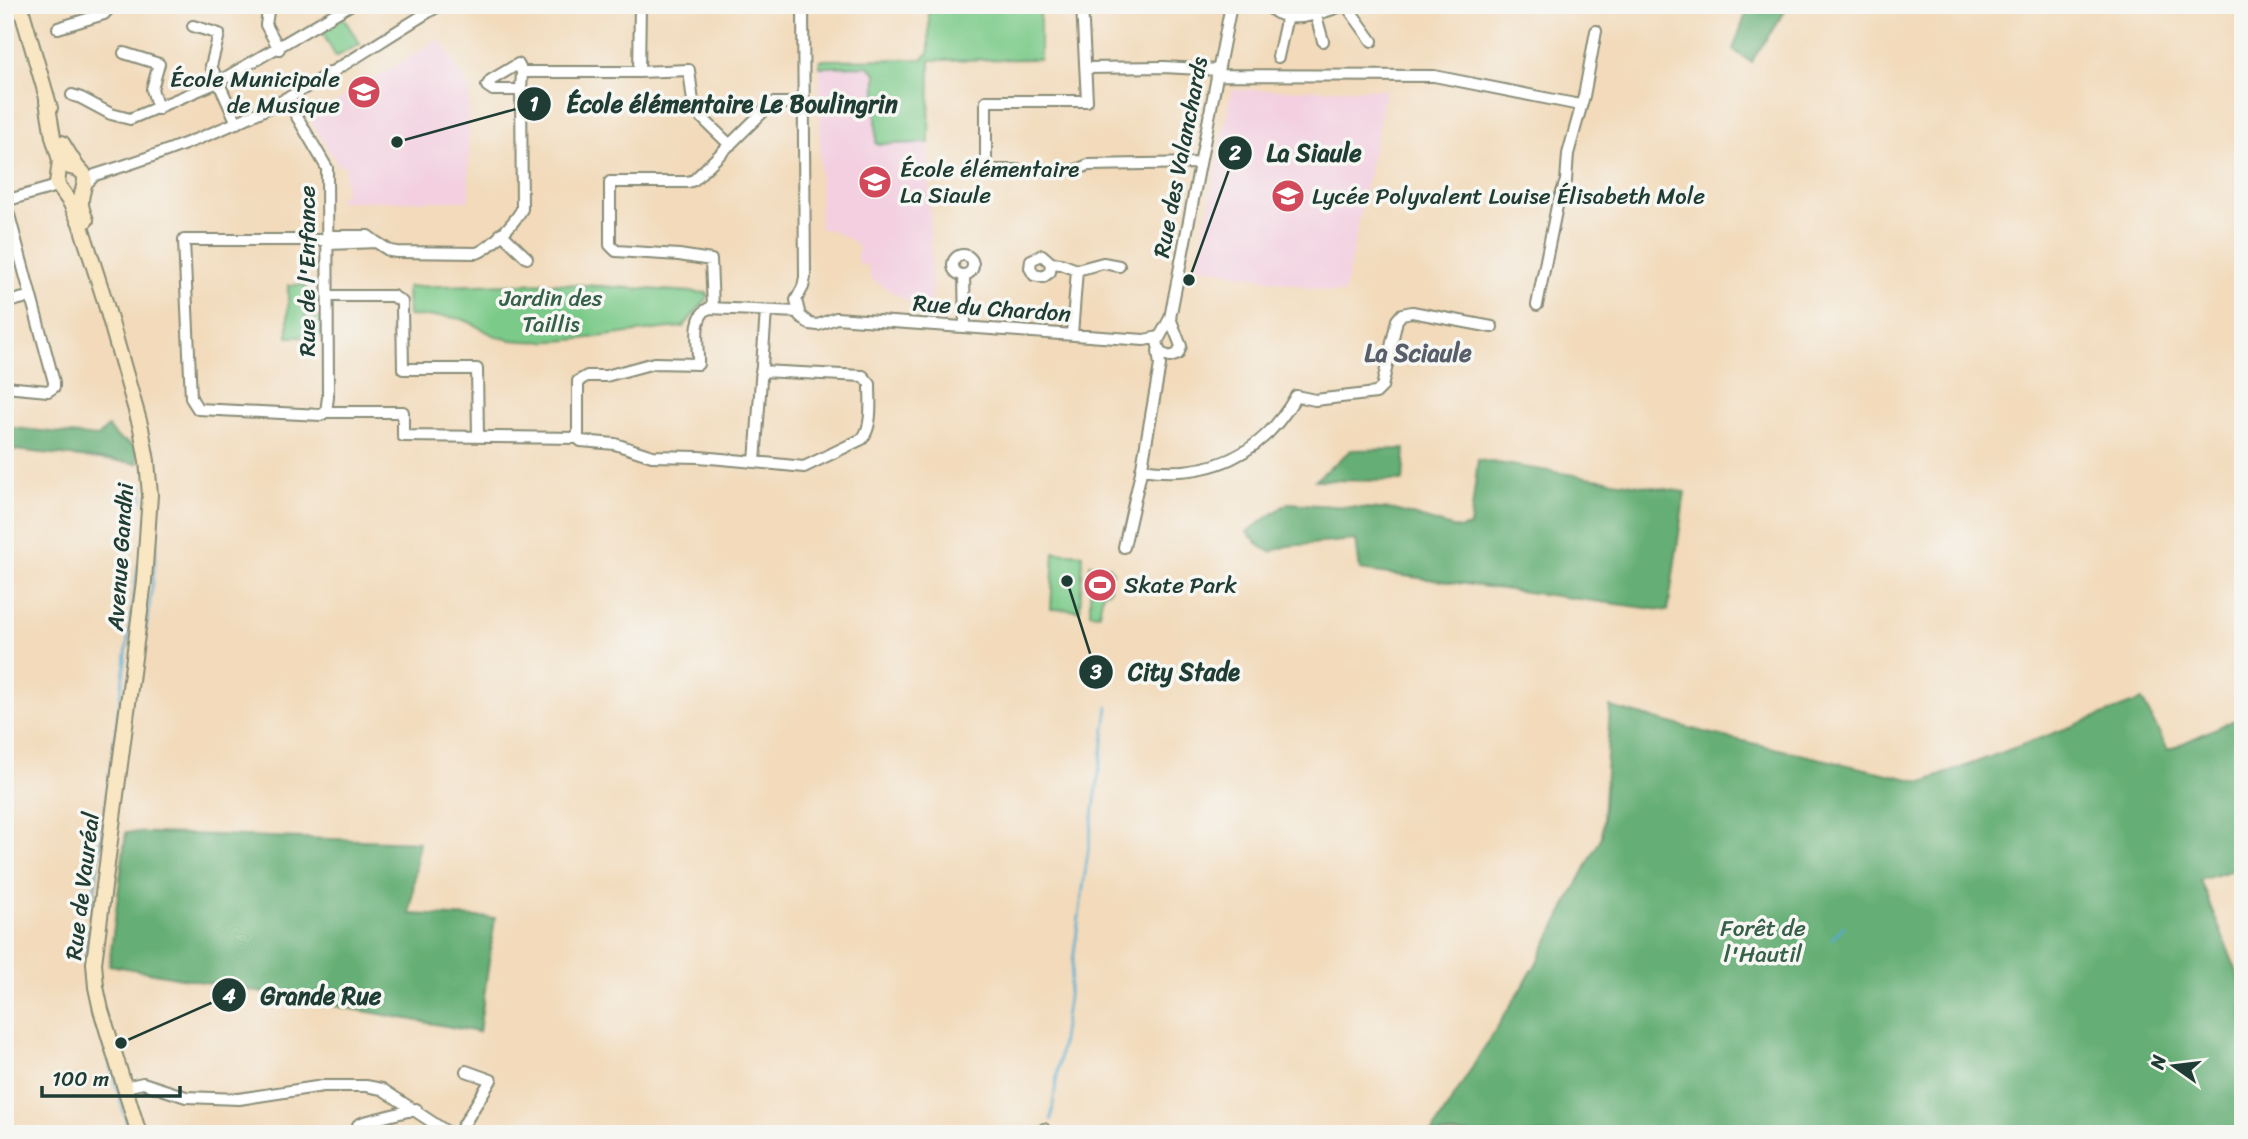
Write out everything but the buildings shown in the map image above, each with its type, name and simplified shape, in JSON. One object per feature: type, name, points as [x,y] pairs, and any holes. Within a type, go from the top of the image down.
[{"type":"main road","name":"Avenue Gandhi","points":[[20,5],[47,102],[65,150],[85,178],[81,205],[97,275]]},
{"type":"main road","name":"Avenue Gandhi","points":[[47,102],[53,140],[60,160],[61,184],[78,220],[97,275],[139,420],[150,482],[147,558],[125,723]]},
{"type":"main road","points":[[67,167],[85,178],[75,196],[61,184],[67,167]]},
{"type":"main road","name":"Rue de Vauréal","points":[[125,723],[94,962],[98,996],[139,1134]]},
{"type":"street","points":[[58,29],[104,14],[112,5]]},
{"type":"street","points":[[269,5],[266,25],[279,49]]},
{"type":"street","points":[[72,95],[125,120],[158,109],[218,82],[279,49],[350,5]]},
{"type":"street","points":[[85,178],[182,147],[237,123],[286,98],[440,5]]},
{"type":"street","points":[[639,72],[640,5]]},
{"type":"street","points":[[578,438],[578,381],[587,376],[606,376],[654,363],[698,364],[698,322],[705,310],[713,308],[797,312],[796,300],[805,277],[803,5]]},
{"type":"street","points":[[1082,5],[1087,101],[986,101],[986,170],[1076,170],[1088,165],[1200,163]]},
{"type":"street","name":"Rue des Valanchards","points":[[1124,547],[1231,5]]},
{"type":"street","points":[[1268,5],[1271,10],[1287,16],[1317,16],[1345,5],[1372,41]]},
{"type":"street","points":[[1278,57],[1287,16]]},
{"type":"street","points":[[1317,16],[1323,41]]},
{"type":"street","points":[[193,26],[219,34],[211,66],[237,123]]},
{"type":"street","points":[[1537,305],[1557,206],[1566,181],[1568,154],[1584,96],[1596,31]]},
{"type":"street","points":[[124,53],[159,64],[152,89],[158,109]]},
{"type":"street","points":[[521,90],[494,90],[487,86],[491,80],[518,64],[522,72],[522,209],[501,233],[477,254],[397,252],[390,251],[376,242],[184,240],[186,331],[191,398],[194,406],[205,410],[305,415],[321,415],[326,412],[402,412],[404,436],[578,438],[581,441],[615,444],[652,456],[699,457],[804,467],[865,436],[869,424],[870,384],[863,376],[761,370]]},
{"type":"street","points":[[1086,68],[1164,66],[1217,72],[1434,76],[1580,105]]},
{"type":"street","points":[[522,72],[690,70],[694,110],[730,145]]},
{"type":"street","name":"Rue de l'Enfance","points":[[286,98],[327,168],[329,296],[326,412]]},
{"type":"street","points":[[713,308],[711,260],[612,249],[610,181],[694,180],[772,103],[804,103]]},
{"type":"street","points":[[5,387],[48,391],[54,387],[5,201],[61,184]]},
{"type":"street","points":[[501,233],[527,258]]},
{"type":"street","points":[[1051,263],[1077,270],[1103,263],[1119,266]]},
{"type":"street","points":[[1072,334],[1077,270]]},
{"type":"street","points":[[964,275],[965,327]]},
{"type":"street","points":[[5,303],[31,296]]},
{"type":"street","points":[[329,296],[393,296],[402,302],[402,369],[477,369],[478,436]]},
{"type":"street","points":[[754,462],[766,311]]},
{"type":"street","name":"Rue du Chardon","points":[[797,312],[805,321],[818,325],[836,318],[1072,334],[1144,340],[1161,349],[1170,332],[1177,335]]},
{"type":"street","points":[[1141,469],[1185,472],[1210,467],[1238,456],[1281,421],[1296,396],[1315,400],[1376,393],[1382,387],[1396,320],[1402,314],[1412,312],[1492,327]]},
{"type":"street","points":[[1161,349],[1175,355],[1181,349],[1181,340],[1170,318]]},
{"type":"street","points":[[458,1134],[491,1080],[466,1071]]},
{"type":"street","points":[[125,1087],[144,1083],[186,1097],[239,1099],[323,1086],[366,1086],[382,1089],[450,1134]]},
{"type":"street","points":[[356,1134],[358,1125],[364,1122],[416,1109]]},
{"type":"shaded area","points":[[440,39],[469,87],[469,201],[339,201],[338,196],[345,195],[345,166],[338,165],[309,118]]},
{"type":"shaded area","name":"École élémentaire La Siaule","points":[[869,66],[876,73],[876,144],[929,143],[932,313],[925,312],[870,278],[868,264],[859,266],[856,253],[861,250],[849,239],[829,229],[820,229],[820,67]]},
{"type":"shaded area","name":"Lycée Polyvalent Louise Élisabeth Mole","points":[[1386,89],[1344,294],[1197,266],[1232,90]]},
{"type":"green space","points":[[929,5],[1040,5],[1040,59],[930,60],[929,143],[876,144],[876,73],[868,66],[820,67],[820,60],[922,59],[929,53]]},
{"type":"green space","points":[[1749,5],[1789,5],[1751,62],[1733,50]]},
{"type":"green space","points":[[341,14],[360,44],[336,57],[319,27]]},
{"type":"green space","name":"Jardin des Taillis","points":[[551,283],[707,293],[706,300],[683,327],[575,340],[511,340],[460,319],[408,316],[407,287]]},
{"type":"green space","points":[[288,285],[306,285],[306,318],[323,318],[323,337],[288,337]]},
{"type":"green space","points":[[5,427],[98,437],[108,427],[118,438],[136,447],[138,463],[5,449]]},
{"type":"green space","points":[[1405,449],[1403,481],[1315,480],[1351,450]]},
{"type":"green space","points":[[1478,460],[1685,492],[1668,611],[1360,570],[1356,540],[1287,546],[1271,552],[1261,547],[1247,532],[1288,503],[1395,510],[1459,529],[1470,526]]},
{"type":"green space","points":[[1054,552],[1083,554],[1080,610],[1051,609]]},
{"type":"green space","name":"Skate Park","points":[[1090,564],[1108,566],[1113,572],[1110,590],[1103,593],[1099,614],[1090,613]]},
{"type":"green space","name":"Forêt de l'Hautil","points":[[2142,700],[2168,750],[2243,716],[2243,867],[2200,880],[2243,987],[2243,1134],[1431,1134],[1535,966],[1602,836],[1610,707],[1712,734],[1923,782]]},
{"type":"green space","points":[[126,832],[419,842],[410,914],[495,918],[479,1032],[109,965]]},
{"type":"waterway","points":[[139,675],[157,533],[158,505],[152,449]]},
{"type":"waterway","points":[[142,485],[143,500]]},
{"type":"waterway","points":[[93,1006],[86,974],[86,953],[138,565]]},
{"type":"waterway","points":[[1051,1120],[1108,707]]},
{"type":"waterway","points":[[1832,939],[1844,926]]},
{"type":"waterway","points":[[98,1023],[130,1134]]},
{"type":"waterway","points":[[1019,1134],[1033,1130]]},
{"type":"place","name":"École Municipale de Musique","points":[[364,92]]},
{"type":"place","name":"École élémentaire Le Boulingrin","points":[[397,142]]},
{"type":"place","name":"École élémentaire La Siaule","points":[[875,182]]},
{"type":"place","name":"Lycée Polyvalent Louise Élisabeth Mole","points":[[1288,196]]},
{"type":"place","name":"La Siaule","points":[[1189,280]]},
{"type":"place","name":"City Stade","points":[[1067,581]]},
{"type":"place","name":"Skate Park","points":[[1100,585]]},
{"type":"place","name":"Grande Rue","points":[[121,1043]]},
{"type":"district","name":"La Sciaule","points":[[1418,353]]}]
